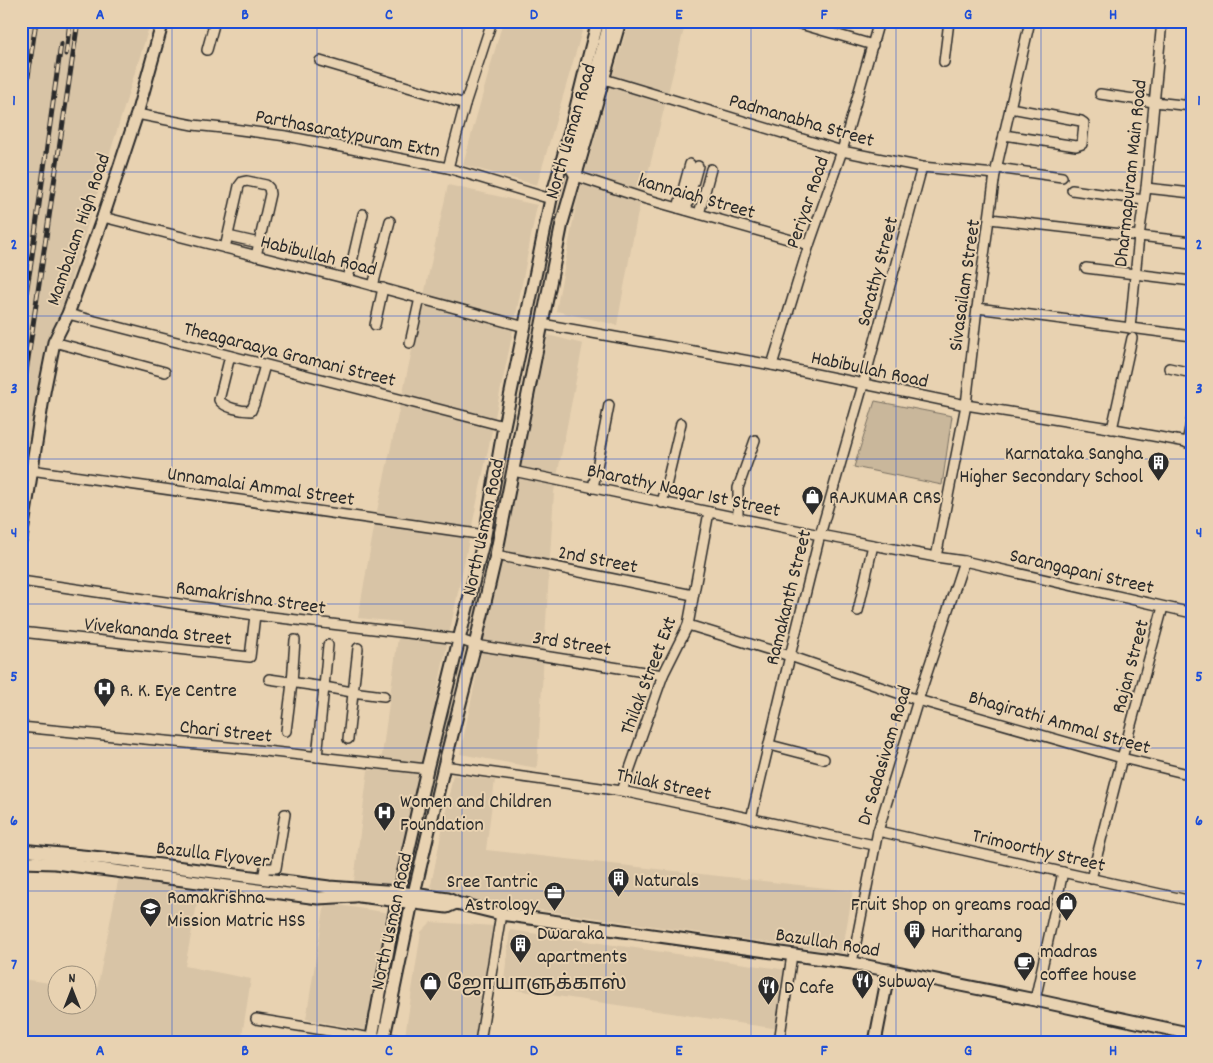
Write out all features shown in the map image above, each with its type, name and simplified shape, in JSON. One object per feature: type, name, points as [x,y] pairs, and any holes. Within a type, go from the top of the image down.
[{"type":"main road","name":"Mambalam High Road","points":[[21,539],[44,392],[54,342],[68,314],[103,217],[163,21]]},
{"type":"main road","name":"North Usman Road","points":[[378,1040],[496,555],[562,223],[585,67],[598,21]]},
{"type":"main road","points":[[569,171],[610,21]]},
{"type":"main road","name":"North Usman Road","points":[[378,1040],[398,896],[458,639],[485,535],[504,426],[551,199],[569,171],[604,79],[620,21]]},
{"type":"main road","points":[[21,844],[262,869],[321,881],[358,892]]},
{"type":"main road","name":"Bazulla Flyover","points":[[21,850],[122,860],[328,890]]},
{"type":"main road","name":"Bazulla Flyover","points":[[21,856],[328,890]]},
{"type":"main road","name":"Bazullah Road","points":[[21,862],[64,865],[318,898],[358,892]]},
{"type":"main road","name":"Bazullah Road","points":[[328,890],[413,898],[447,907],[456,903],[501,914],[852,963],[1192,1034]]},
{"type":"main road","points":[[875,1042],[889,970]]},
{"type":"street","points":[[207,50],[215,21]]},
{"type":"street","points":[[448,168],[465,104],[492,21]]},
{"type":"street","points":[[790,21],[873,45]]},
{"type":"street","name":"Periyar Road","points":[[772,365],[808,244],[842,151],[879,21]]},
{"type":"street","points":[[944,62],[950,21]]},
{"type":"street","name":"Sivasailam Street","points":[[936,557],[966,405],[976,308],[996,171],[1030,21]]},
{"type":"street","name":"Dharmapuram Main Road","points":[[1130,328],[1162,21]]},
{"type":"street","points":[[320,61],[465,104]]},
{"type":"street","name":"Padmanabha Street","points":[[604,79],[842,151],[922,168],[996,171],[1062,177]]},
{"type":"street","points":[[1100,94],[1190,106],[1192,86]]},
{"type":"street","points":[[1004,134],[1076,146],[1082,144],[1084,123],[1081,121],[1010,108]]},
{"type":"street","name":"Parthasaratypuram Extn","points":[[136,114],[193,125],[286,136],[448,168],[551,199]]},
{"type":"street","points":[[682,209],[694,165]]},
{"type":"street","name":"Sarathy Street","points":[[863,385],[922,168]]},
{"type":"street","points":[[699,214],[711,169]]},
{"type":"street","name":"kannaiah Street","points":[[569,171],[646,199],[808,244]]},
{"type":"street","points":[[225,248],[239,186],[242,182],[247,181],[266,186],[269,188],[270,194],[256,256]]},
{"type":"street","points":[[1146,188],[1192,193]]},
{"type":"street","points":[[1072,190],[1144,200]]},
{"type":"street","points":[[348,279],[363,214]]},
{"type":"street","name":"Habibullah Road","points":[[103,217],[348,279],[525,327]]},
{"type":"street","points":[[990,219],[1192,242]]},
{"type":"street","points":[[375,325],[378,287],[390,221]]},
{"type":"street","points":[[228,236],[259,243]]},
{"type":"street","points":[[1086,268],[1192,280]]},
{"type":"street","points":[[410,343],[420,298]]},
{"type":"street","points":[[976,308],[1192,336]]},
{"type":"street","name":"Theagaraaya Gramani Street","points":[[68,314],[504,426]]},
{"type":"street","name":"Habibullah Road","points":[[542,324],[772,365],[966,405],[1189,443]]},
{"type":"street","points":[[1112,429],[1132,338]]},
{"type":"street","points":[[54,342],[165,372]]},
{"type":"street","points":[[230,356],[219,400],[222,404],[246,411],[251,411],[254,404],[265,365]]},
{"type":"street","points":[[1169,368],[1192,373]]},
{"type":"street","name":"Ramakanth Street","points":[[751,820],[820,535],[863,385]]},
{"type":"street","points":[[593,488],[609,405]]},
{"type":"street","points":[[1189,443],[1192,418]]},
{"type":"street","points":[[662,503],[681,423]]},
{"type":"street","points":[[738,518],[738,488],[755,440]]},
{"type":"street","name":"Unnamalai Ammal Street","points":[[31,470],[485,535]]},
{"type":"street","name":"Bharathy Nagar 1st Street","points":[[513,472],[936,557]]},
{"type":"street","name":"Thilak Street Ext","points":[[622,791],[663,675],[688,625],[709,512]]},
{"type":"street","points":[[858,611],[873,545]]},
{"type":"street","name":"2nd Street","points":[[496,555],[693,595]]},
{"type":"street","points":[[936,557],[964,561]]},
{"type":"street","name":"Sarangapani Street","points":[[964,561],[1192,613]]},
{"type":"street","name":"Dr Sadasivam Road","points":[[852,963],[878,831],[918,700],[964,561]]},
{"type":"street","name":"Ramakrishna Street","points":[[21,581],[255,615],[458,639],[475,645]]},
{"type":"street","name":"Rajan Street","points":[[1091,879],[1163,607]]},
{"type":"street","name":"Vivekananda Street","points":[[21,632],[250,657],[255,615]]},
{"type":"street","name":"Bhagirathi Ammal Street","points":[[688,625],[790,656],[918,700],[1192,776]]},
{"type":"street","points":[[286,731],[295,640]]},
{"type":"street","points":[[317,757],[328,645]]},
{"type":"street","name":"3rd Street","points":[[475,645],[663,675]]},
{"type":"street","points":[[348,739],[358,648]]},
{"type":"street","points":[[268,679],[384,696]]},
{"type":"street","name":"Chari Street","points":[[21,726],[427,769]]},
{"type":"street","points":[[770,745],[824,759]]},
{"type":"street","name":"Thilak Street","points":[[444,766],[622,791],[874,846]]},
{"type":"street","points":[[262,869],[276,868],[285,814]]},
{"type":"street","name":"Trimoorthy Street","points":[[878,831],[1192,901]]},
{"type":"street","points":[[1035,1000],[1064,872]]},
{"type":"street","points":[[480,1042],[501,914]]},
{"type":"street","points":[[779,1042],[792,955]]},
{"type":"street","points":[[256,1020],[378,1040],[410,1042]]},
{"type":"shaded area","points":[[21,21],[151,21],[45,362],[21,518]]},
{"type":"shaded area","points":[[503,21],[585,21],[537,185],[463,165]]},
{"type":"shaded area","points":[[629,21],[686,21],[637,217],[617,325],[556,311],[577,200]]},
{"type":"shaded area","points":[[448,185],[537,205],[513,331],[396,887],[354,881],[368,770],[380,770],[400,622],[358,618],[377,511]]},
{"type":"shaded area","points":[[548,335],[583,344],[554,492],[537,768],[460,754]]},
{"type":"shaded area","points":[[875,401],[952,416],[942,485],[854,467]]},
{"type":"shaded area","points":[[453,775],[495,780],[486,850],[853,891],[842,953],[436,895],[431,885]]},
{"type":"shaded area","name":"Ramakrishna Mission Matric HSS","points":[[119,876],[200,889],[185,966],[251,979],[241,1042],[21,1042],[21,979],[48,983],[48,1016],[98,1016],[98,985]]},
{"type":"shaded area","points":[[325,903],[390,913],[371,1031],[306,1019]]},
{"type":"shaded area","points":[[431,922],[495,926],[475,1042],[445,1042],[405,1036],[421,932]]},
{"type":"shaded area","points":[[510,930],[788,970],[779,1029],[503,988]]},
{"type":"railway","points":[[21,125],[36,21]]},
{"type":"railway","points":[[66,54],[70,21]]},
{"type":"railway","points":[[21,406],[78,21]]},
{"type":"railway","points":[[21,323],[61,44]]},
{"type":"place","name":"Karnataka Sangha Higher Secondary School","points":[[1159,482]]},
{"type":"place","name":"RAJKUMAR CRS","points":[[813,515]]},
{"type":"place","name":"R. K. Eye Centre","points":[[104,708]]},
{"type":"place","name":"Women and Children Foundation","points":[[384,831]]},
{"type":"place","name":"Naturals","points":[[618,898]]},
{"type":"place","name":"Sree Tantric Astrology","points":[[554,911]]},
{"type":"place","name":"Fruit Shop on greams road","points":[[1067,922]]},
{"type":"place","name":"Ramakrishna Mission Matric HSS","points":[[151,927]]},
{"type":"place","name":"Haritharang","points":[[915,949]]},
{"type":"place","name":"Dwaraka apartments","points":[[521,963]]},
{"type":"place","name":"madras coffee house","points":[[1024,981]]},
{"type":"place","name":"Subway","points":[[862,999]]},
{"type":"place","name":"ஜோயாளுக்காஸ்","points":[[431,1001]]},
{"type":"place","name":"D Cafe","points":[[768,1005]]}]
